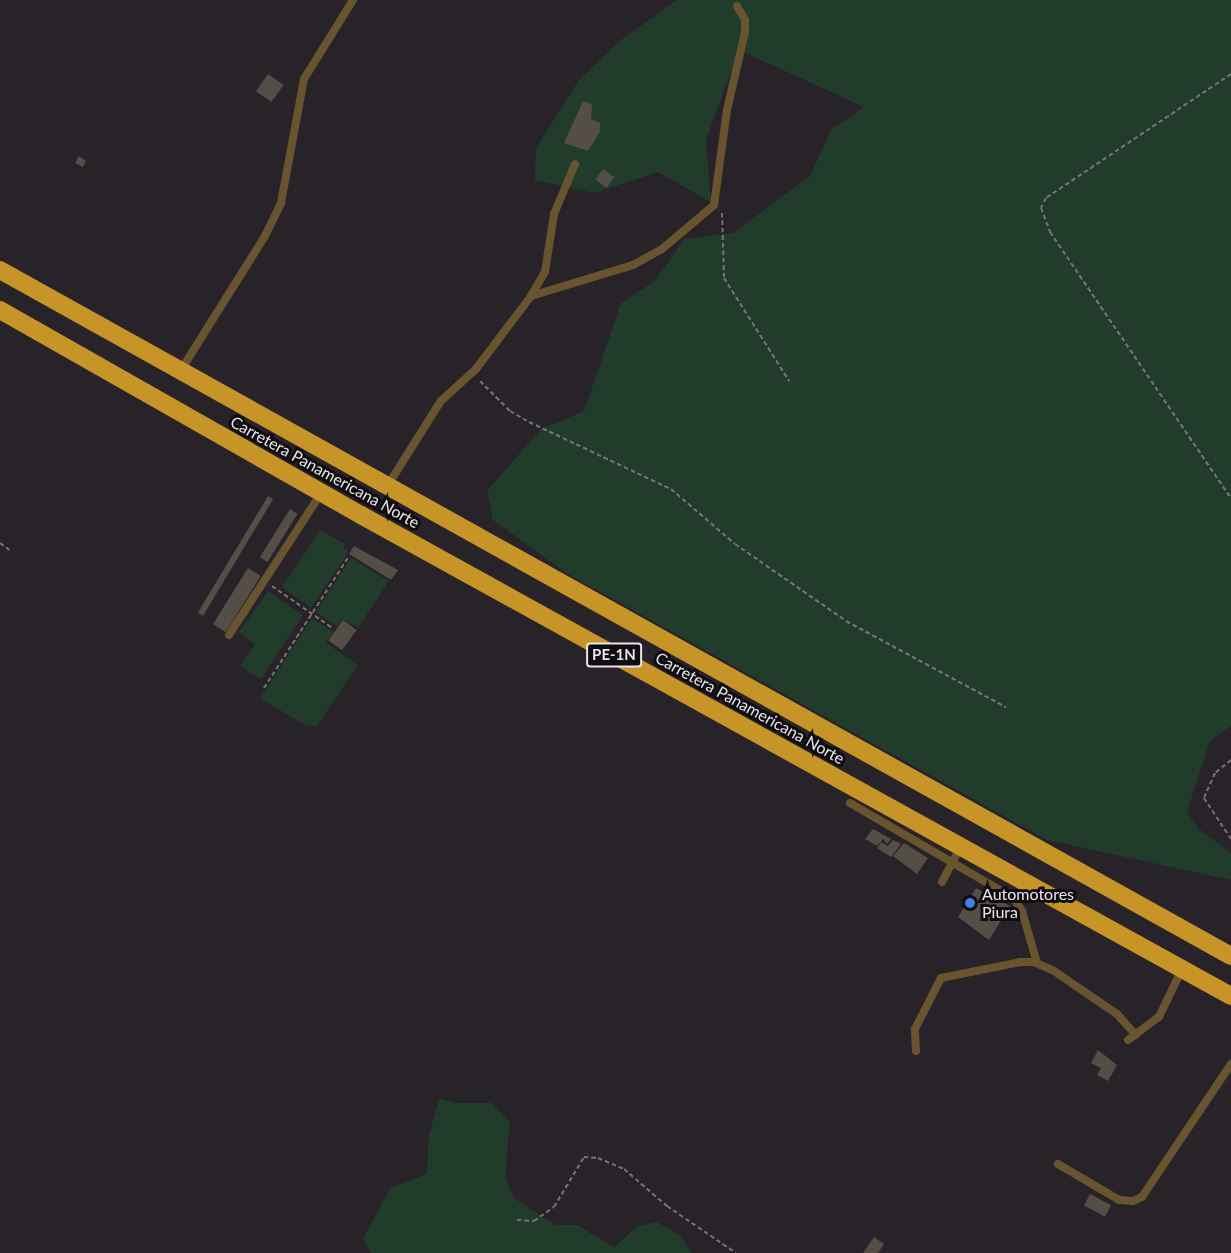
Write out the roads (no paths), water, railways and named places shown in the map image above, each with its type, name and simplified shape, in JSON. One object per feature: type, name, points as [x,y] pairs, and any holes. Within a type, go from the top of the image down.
[{"type":"highway","name":"Carretera Panamericana Norte","points":[[0,270],[1231,956]]},
{"type":"highway","name":"Carretera Panamericana Norte","points":[[0,310],[957,855],[1231,996]]},
{"type":"lane","points":[[180,370],[273,219],[288,174],[304,79],[353,0]]},
{"type":"lane","points":[[531,296],[633,265],[662,249],[714,205],[727,110],[745,32],[745,20],[738,6]]},
{"type":"lane","points":[[388,485],[441,401],[472,373],[531,296],[545,272],[554,214],[575,164]]},
{"type":"lane","points":[[229,635],[322,492]]},
{"type":"lane","points":[[850,803],[957,855],[1013,898],[1022,911],[1037,963]]},
{"type":"lane","points":[[942,882],[957,855]]},
{"type":"lane","points":[[916,1052],[915,1029],[941,978],[1020,962],[1037,963],[1102,1003],[1132,1037],[1164,1011],[1182,969]]},
{"type":"lane","points":[[1058,1164],[1119,1200],[1133,1201],[1142,1197],[1231,1064]]},
{"type":"place","name":"Automotores Piura","points":[[970,903]]}]
